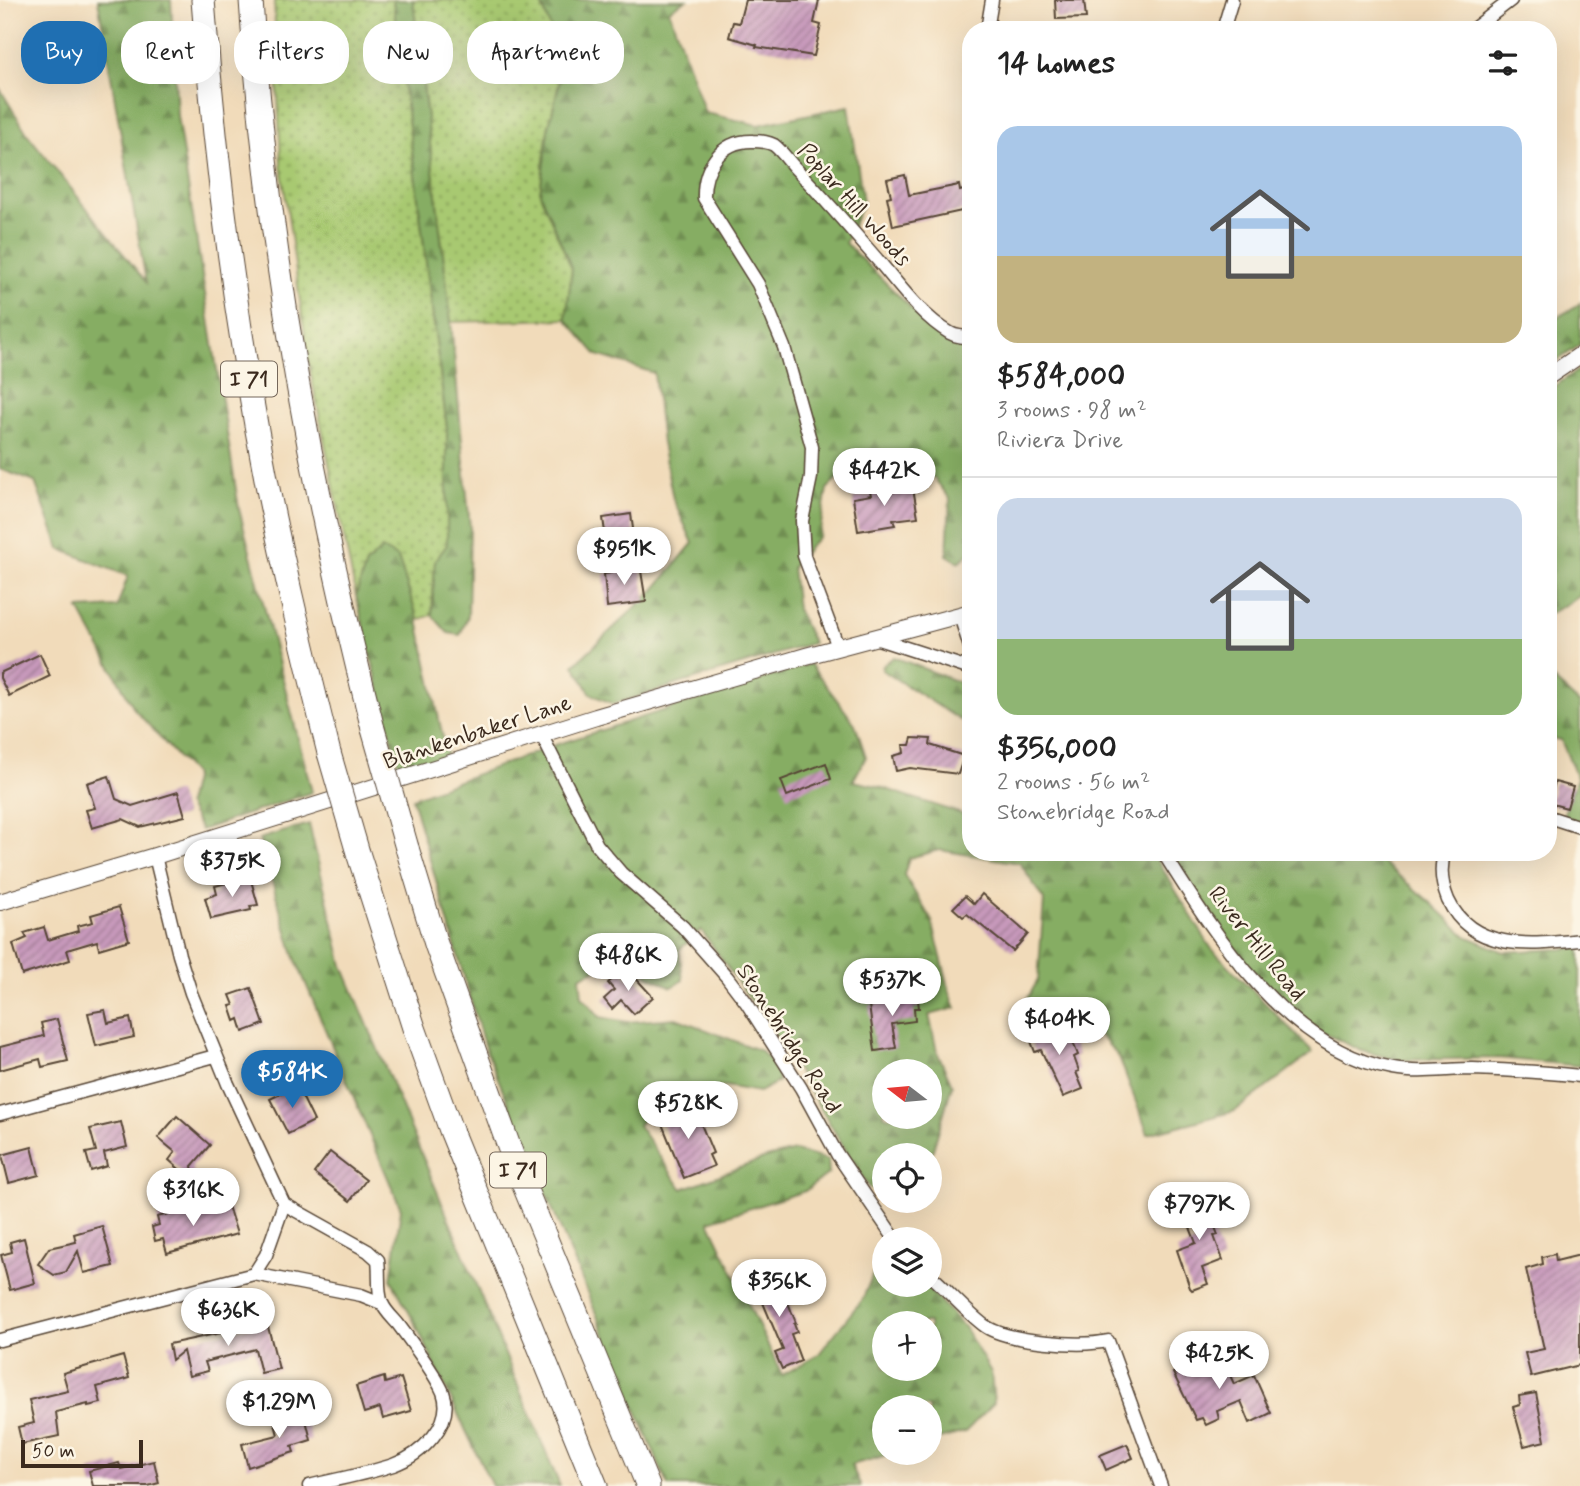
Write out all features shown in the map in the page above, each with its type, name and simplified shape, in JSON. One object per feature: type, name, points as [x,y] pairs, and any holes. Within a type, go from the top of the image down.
[{"type":"highway","name":"I 71","points":[[203,0],[226,226],[259,443],[296,621],[330,753],[358,853],[410,1016],[453,1133],[596,1486]]},
{"type":"highway","name":"I 71","points":[[251,0],[278,259],[305,426],[348,629],[373,729],[436,944],[516,1166],[648,1486]]},
{"type":"street","points":[[988,21],[992,0]]},
{"type":"street","points":[[1226,21],[1232,0]]},
{"type":"street","points":[[1484,21],[1511,0]]},
{"type":"street","name":"Poplar Hill Woods","points":[[838,647],[804,556],[803,522],[811,477],[812,447],[784,346],[758,284],[704,198],[704,183],[714,159],[736,144],[749,141],[773,145],[822,196],[917,306],[951,334],[962,337]]},
{"type":"street","points":[[1557,371],[1580,355]]},
{"type":"street","name":"Blankenbaker Lane","points":[[0,902],[542,736],[596,717],[838,647],[962,615]]},
{"type":"street","points":[[874,638],[962,666]]},
{"type":"street","name":"Stonebridge Road","points":[[542,736],[597,845],[621,873],[683,927],[746,1002],[801,1088],[837,1154],[887,1227]]},
{"type":"street","points":[[1557,820],[1580,827]]},
{"type":"street","points":[[155,856],[179,955],[215,1056],[284,1204],[368,1251],[378,1260],[381,1303]]},
{"type":"street","name":"River Hill Road","points":[[1169,861],[1250,975],[1299,1025],[1335,1049],[1371,1064],[1395,1070],[1524,1071],[1580,1076]]},
{"type":"street","points":[[1442,861],[1442,887],[1452,908],[1467,925],[1487,939],[1540,945],[1580,940]]},
{"type":"street","points":[[0,1114],[215,1056]]},
{"type":"street","points":[[254,1275],[266,1255],[284,1204]]},
{"type":"street","points":[[0,1340],[254,1275],[271,1276],[361,1295],[381,1303],[442,1391],[445,1418],[429,1441],[395,1464],[309,1486]]},
{"type":"street","points":[[942,1286],[976,1318],[1002,1335],[1090,1345],[1108,1341],[1161,1486]]},
{"type":"green space","points":[[98,0],[171,0],[172,21],[121,21],[121,84],[175,84],[177,116],[239,509],[312,792],[201,830],[187,804],[194,775],[135,710],[79,609],[117,607],[128,576],[60,549],[35,482],[0,469],[0,89],[28,135],[146,282],[107,53],[107,21],[102,21]]},
{"type":"green space","points":[[274,0],[393,0],[396,21],[363,21],[363,84],[404,84],[447,428],[447,545],[435,561],[432,615],[418,620],[398,558],[366,564],[356,596],[309,365],[281,165],[278,84],[349,84],[349,21],[275,21]]},
{"type":"green space","points":[[393,0],[413,0],[415,21],[396,21]]},
{"type":"green space","points":[[413,0],[540,0],[548,21],[467,21],[467,84],[559,84],[548,130],[540,193],[572,269],[566,319],[451,322],[423,84],[453,84],[453,21],[415,21]]},
{"type":"green space","points":[[540,0],[686,0],[669,10],[705,113],[758,125],[849,106],[863,202],[845,243],[946,342],[962,347],[962,560],[959,562],[947,555],[950,499],[934,478],[855,462],[827,489],[819,536],[792,567],[797,609],[813,643],[613,704],[591,694],[574,665],[654,590],[693,543],[673,499],[662,443],[654,373],[597,355],[566,319],[572,269],[540,194],[548,130],[559,84],[624,84],[624,21],[548,21]]},
{"type":"green space","points":[[404,84],[423,84],[451,322],[470,528],[468,616],[460,635],[448,633],[432,615],[435,561],[447,545],[447,428]]},
{"type":"green space","points":[[1580,303],[1580,345],[1557,361],[1557,317]]},
{"type":"green space","points":[[1580,369],[1580,596],[1557,609],[1557,385]]},
{"type":"green space","points":[[382,549],[398,558],[418,620],[447,757],[399,768],[356,596],[366,564]]},
{"type":"green space","points":[[894,657],[962,683],[962,721],[882,670],[883,665]]},
{"type":"green space","points":[[810,664],[855,724],[866,757],[853,781],[877,786],[962,814],[962,854],[939,850],[909,858],[904,875],[932,921],[956,1008],[929,1015],[940,1059],[872,1059],[872,1129],[939,1129],[935,1143],[872,1143],[872,1189],[869,1188],[777,1037],[701,930],[679,950],[683,980],[672,987],[627,967],[605,967],[580,977],[582,996],[600,1017],[627,1022],[676,1018],[761,1051],[777,1067],[778,1082],[759,1092],[725,1086],[658,1101],[638,1125],[682,1189],[766,1158],[795,1151],[828,1160],[829,1173],[805,1191],[709,1221],[782,1375],[818,1355],[863,1298],[872,1277],[872,1297],[936,1297],[964,1327],[991,1372],[994,1403],[965,1432],[942,1438],[942,1395],[872,1395],[872,1459],[851,1465],[861,1486],[668,1486],[484,1045],[412,798],[558,744]]},
{"type":"green space","points":[[1557,683],[1580,704],[1580,823],[1563,816],[1577,778],[1561,740],[1557,739]]},
{"type":"green space","points":[[309,824],[343,966],[560,1486],[492,1486],[416,1325],[391,1279],[401,1209],[295,958],[259,839]]},
{"type":"green space","points":[[1008,861],[1158,861],[1211,948],[1313,1052],[1235,1111],[1148,1134],[1119,1057],[1075,1006],[1027,1018],[1021,1010],[1038,980],[1044,900],[1020,863]]},
{"type":"green space","points":[[1176,861],[1381,861],[1466,936],[1504,952],[1580,948],[1580,1066],[1498,1058],[1398,1060],[1362,1051],[1304,1024],[1246,963]]},
{"type":"green space","points":[[942,1063],[952,1085],[942,1119]]},
{"type":"building","points":[[745,0],[819,0],[814,23],[821,25],[814,56],[756,47],[757,45],[729,37],[733,22],[739,23]]},
{"type":"building","points":[[1055,0],[1084,0],[1086,18],[1056,19]]},
{"type":"building","points":[[905,175],[909,195],[959,185],[962,190],[962,211],[893,226],[887,197],[891,196],[887,179]]},
{"type":"building","points":[[885,484],[886,493],[913,488],[918,517],[893,520],[895,525],[858,531],[853,498],[871,495],[869,487]]},
{"type":"building","points":[[631,514],[634,536],[606,540],[603,518]]},
{"type":"building","points":[[637,566],[638,571],[641,571],[646,602],[607,607],[604,574],[611,573],[610,570]]},
{"type":"building","points":[[40,654],[50,676],[9,696],[0,673]]},
{"type":"building","points":[[912,738],[931,739],[930,745],[962,755],[958,774],[910,768],[896,771],[893,756],[904,753],[903,745],[910,745]]},
{"type":"building","points":[[826,763],[831,779],[787,796],[781,780]]},
{"type":"building","points":[[109,776],[116,799],[132,806],[178,792],[185,816],[140,827],[123,819],[92,828],[86,810],[95,808],[87,783]]},
{"type":"building","points":[[1557,783],[1573,787],[1567,808],[1557,805]]},
{"type":"building","points":[[250,877],[258,905],[250,906],[251,910],[211,919],[205,898],[217,894],[215,886]]},
{"type":"building","points":[[982,894],[1028,934],[1013,951],[967,914],[963,917],[953,908],[965,896],[974,904]]},
{"type":"building","points":[[119,907],[129,940],[99,949],[97,941],[67,950],[70,960],[22,975],[13,944],[27,938],[24,933],[44,927],[48,940],[78,931],[77,926],[93,922],[91,915]]},
{"type":"building","points":[[622,971],[628,978],[632,974],[653,997],[634,1014],[621,1000],[612,1009],[604,999],[614,990],[608,983]]},
{"type":"building","points":[[251,988],[264,1024],[243,1032],[239,1019],[235,1021],[230,995]]},
{"type":"building","points":[[917,992],[919,1008],[914,1008],[915,1021],[892,1024],[896,1048],[875,1051],[869,1005],[895,998],[894,994]]},
{"type":"building","points":[[105,1010],[108,1023],[130,1018],[134,1037],[96,1046],[88,1013]]},
{"type":"building","points":[[57,1019],[68,1061],[42,1067],[40,1059],[0,1070],[0,1047],[44,1036],[41,1023]]},
{"type":"building","points":[[1065,1022],[1078,1055],[1074,1057],[1079,1071],[1076,1072],[1083,1089],[1063,1097],[1041,1050],[1035,1052],[1029,1036]]},
{"type":"building","points":[[297,1086],[314,1121],[288,1134],[270,1099]]},
{"type":"building","points":[[693,1105],[713,1153],[709,1155],[714,1166],[684,1178],[660,1119]]},
{"type":"building","points":[[177,1116],[210,1145],[192,1166],[195,1183],[169,1160],[175,1152],[158,1138]]},
{"type":"building","points":[[121,1122],[127,1147],[104,1153],[107,1166],[91,1171],[86,1153],[96,1151],[90,1129]]},
{"type":"building","points":[[32,1147],[39,1175],[9,1183],[2,1155]]},
{"type":"building","points":[[330,1152],[366,1180],[350,1201],[314,1173]]},
{"type":"building","points":[[1197,1191],[1203,1205],[1206,1204],[1218,1235],[1214,1236],[1223,1260],[1202,1268],[1208,1284],[1192,1290],[1177,1250],[1196,1243],[1184,1212],[1188,1211],[1182,1197]]},
{"type":"building","points":[[228,1206],[237,1234],[167,1253],[163,1239],[155,1241],[152,1227],[159,1225],[157,1217],[191,1209],[193,1216]]},
{"type":"building","points":[[102,1226],[113,1266],[84,1273],[78,1251],[66,1272],[54,1275],[38,1264],[49,1248],[76,1242],[74,1234]]},
{"type":"building","points":[[24,1238],[35,1283],[10,1290],[1,1255],[12,1252],[10,1242]]},
{"type":"building","points":[[1555,1254],[1556,1261],[1580,1255],[1580,1365],[1531,1377],[1525,1353],[1544,1349],[1526,1269],[1543,1264],[1542,1257]]},
{"type":"building","points":[[770,1272],[780,1297],[785,1295],[796,1323],[797,1332],[791,1334],[801,1361],[782,1369],[775,1353],[783,1350],[753,1279]]},
{"type":"building","points":[[267,1323],[279,1369],[261,1373],[255,1349],[205,1362],[208,1371],[189,1376],[183,1351],[172,1360],[169,1344]]},
{"type":"building","points":[[1214,1354],[1222,1358],[1234,1384],[1254,1375],[1271,1413],[1250,1423],[1241,1401],[1217,1411],[1219,1419],[1206,1425],[1202,1418],[1196,1420],[1173,1373]]},
{"type":"building","points":[[123,1356],[129,1378],[97,1387],[101,1403],[56,1412],[59,1436],[22,1444],[18,1427],[34,1423],[29,1400],[68,1391],[63,1373]]},
{"type":"building","points":[[384,1377],[385,1383],[401,1378],[411,1411],[383,1419],[380,1408],[364,1413],[356,1386]]},
{"type":"building","points":[[1536,1393],[1545,1441],[1524,1446],[1513,1407],[1520,1405],[1519,1396]]},
{"type":"building","points":[[304,1412],[311,1440],[292,1446],[294,1452],[248,1467],[242,1444],[278,1435],[274,1420]]},
{"type":"building","points":[[1127,1444],[1133,1458],[1106,1470],[1100,1455]]},
{"type":"building","points":[[154,1461],[159,1483],[148,1486],[93,1486],[89,1471],[119,1463],[121,1469]]}]
